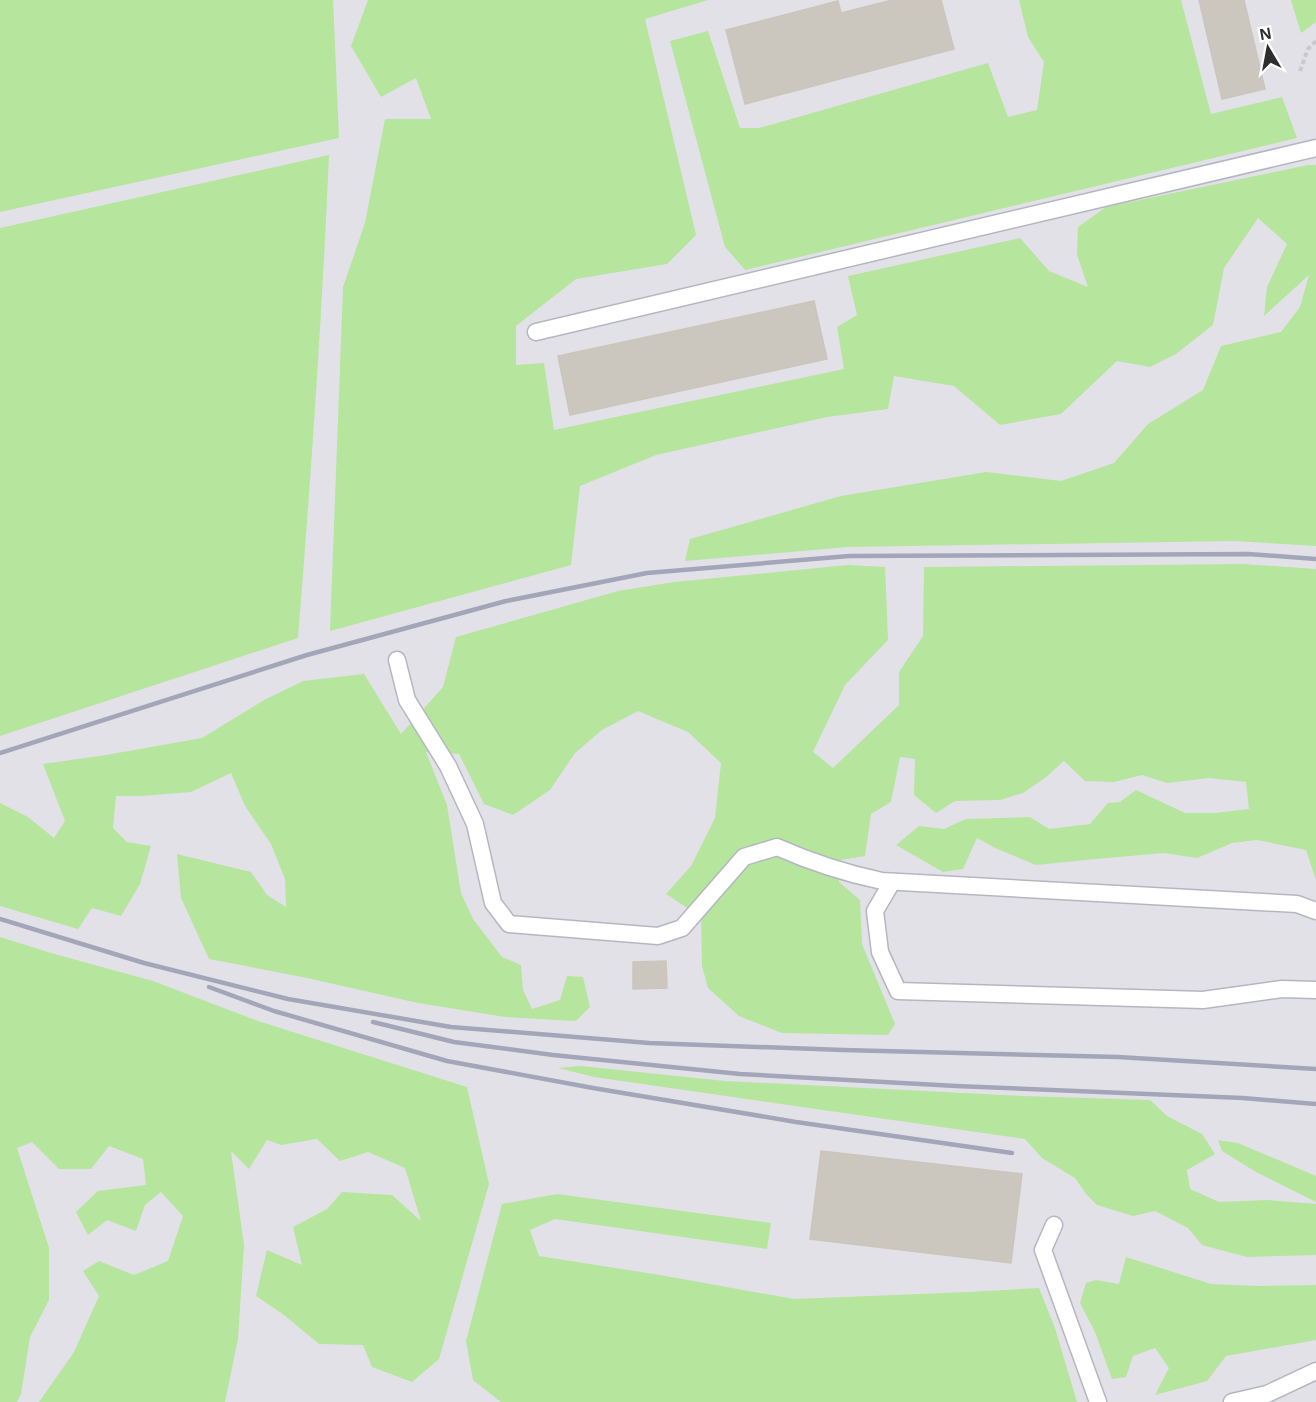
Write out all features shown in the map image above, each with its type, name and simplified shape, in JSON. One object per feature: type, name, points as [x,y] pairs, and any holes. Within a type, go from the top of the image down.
[{"type":"lane","points":[[536,332],[1316,148]]},
{"type":"lane","points":[[397,660],[407,700],[448,766],[475,824],[493,903],[509,924],[658,936],[682,928],[744,857],[777,847],[846,873],[882,881],[1297,904],[1316,911]]},
{"type":"lane","points":[[892,882],[875,911],[880,952],[898,991],[1203,1000],[1282,989],[1316,990]]},
{"type":"lane","points":[[1054,1225],[1043,1250],[1098,1402]]},
{"type":"lane","points":[[1232,1402],[1267,1394],[1316,1371]]},
{"type":"path","points":[[1300,71],[1308,49],[1316,41]]},
{"type":"shaded area","points":[[0,0],[1316,0],[1316,1402],[0,1402]]},
{"type":"green space","points":[[0,0],[333,0],[339,138],[0,212]]},
{"type":"green space","points":[[368,0],[708,0],[645,19],[696,235],[667,264],[576,279],[516,326],[516,365],[544,363],[554,430],[844,369],[837,327],[857,315],[848,276],[1020,238],[1049,271],[1088,287],[1077,255],[1078,227],[1106,207],[1316,165],[1316,546],[1234,541],[848,547],[685,561],[690,539],[841,496],[986,472],[1061,481],[1114,463],[1148,424],[1203,390],[1221,346],[1281,332],[1300,307],[1309,275],[1264,316],[1267,287],[1287,244],[1258,218],[1224,268],[1213,325],[1176,354],[1150,367],[1117,361],[1061,414],[1000,425],[954,386],[894,376],[888,409],[827,417],[656,455],[580,486],[571,565],[330,631],[343,287],[365,223],[385,119],[431,119],[416,78],[381,97],[351,46]]},
{"type":"green space","points":[[1019,0],[1181,0],[1211,114],[1282,97],[1297,138],[745,270],[725,247],[670,41],[708,31],[740,128],[759,128],[988,63],[1008,117],[1037,110],[1044,62],[1028,37]]},
{"type":"green space","points":[[1291,0],[1316,0],[1316,22],[1301,33]]},
{"type":"green space","points":[[329,155],[316,397],[298,638],[0,736],[0,228]]},
{"type":"green space","points":[[1243,564],[1316,569],[1316,880],[1306,850],[1257,840],[1232,843],[1197,858],[1164,853],[1036,865],[977,838],[963,869],[943,872],[896,845],[919,826],[944,829],[966,819],[1030,817],[1049,829],[1090,824],[1108,803],[1120,802],[1136,790],[1185,813],[1215,813],[1249,809],[1246,782],[1209,778],[1167,783],[1142,775],[1114,782],[1085,781],[1064,761],[1023,793],[1000,800],[955,801],[936,813],[914,795],[915,759],[900,757],[891,802],[871,814],[865,856],[841,860],[839,882],[860,900],[862,944],[895,1024],[888,1035],[782,1033],[739,1016],[708,988],[702,966],[701,917],[666,894],[691,866],[715,818],[721,763],[688,732],[638,711],[602,730],[575,753],[550,790],[513,815],[484,804],[459,754],[426,752],[447,805],[461,893],[473,919],[502,957],[521,965],[523,990],[532,1009],[560,1000],[567,976],[583,977],[590,1007],[576,1021],[505,1017],[418,1003],[209,959],[181,898],[177,854],[251,872],[267,895],[286,907],[285,879],[271,844],[245,806],[231,773],[191,792],[116,796],[113,828],[127,842],[151,846],[140,884],[121,916],[92,908],[78,929],[0,906],[0,803],[28,817],[54,838],[65,821],[43,764],[202,738],[264,700],[303,681],[364,674],[401,734],[443,687],[456,637],[618,591],[674,582],[848,565],[885,567],[888,640],[845,685],[813,752],[833,768],[899,705],[899,672],[923,636],[924,567]]},
{"type":"green space","points":[[0,937],[153,981],[258,1021],[467,1087],[489,1184],[439,1359],[412,1382],[372,1367],[363,1345],[319,1344],[284,1315],[256,1296],[267,1250],[302,1265],[293,1227],[327,1209],[342,1192],[392,1195],[421,1221],[405,1168],[368,1152],[340,1161],[317,1139],[281,1145],[267,1140],[249,1169],[231,1151],[244,1245],[238,1339],[225,1402],[39,1402],[74,1352],[99,1296],[83,1271],[99,1261],[134,1275],[168,1261],[183,1216],[161,1192],[145,1205],[136,1231],[107,1220],[88,1235],[76,1212],[98,1191],[146,1185],[143,1159],[109,1146],[91,1169],[59,1169],[32,1142],[17,1148],[49,1248],[49,1300],[30,1337],[21,1394],[17,1402],[0,1402]]},
{"type":"green space","points":[[581,1066],[725,1081],[1150,1100],[1167,1116],[1202,1134],[1215,1154],[1187,1170],[1190,1189],[1219,1202],[1268,1200],[1316,1204],[1316,1255],[1247,1257],[1202,1245],[1188,1228],[1155,1211],[1133,1216],[1097,1205],[1075,1178],[1042,1158],[1025,1139],[594,1077],[558,1068]]},
{"type":"green space","points":[[1218,1140],[1238,1143],[1316,1176],[1316,1202],[1256,1172],[1222,1151]]},
{"type":"green space","points":[[557,1194],[771,1223],[767,1249],[555,1219],[530,1230],[539,1256],[794,1299],[1039,1288],[1055,1328],[1077,1402],[501,1402],[473,1380],[466,1341],[502,1204]]},
{"type":"green space","points":[[1126,1257],[1211,1284],[1316,1285],[1316,1340],[1226,1356],[1207,1381],[1155,1395],[1169,1368],[1155,1348],[1133,1356],[1126,1377],[1112,1379],[1095,1332],[1080,1303],[1086,1283],[1096,1280],[1119,1284]]},
{"type":"building","points":[[892,0],[941,0],[954,49],[745,104],[726,30],[838,1],[841,13]]},
{"type":"building","points":[[1199,0],[1244,0],[1265,89],[1222,99]]},
{"type":"building","points":[[814,301],[827,359],[570,415],[558,356]]},
{"type":"building","points":[[666,961],[667,988],[633,989],[633,962]]},
{"type":"building","points":[[821,1151],[1022,1174],[1011,1263],[810,1239]]},
{"type":"railway","points":[[0,753],[307,655],[506,601],[647,573],[849,556],[1248,554],[1316,559]]},
{"type":"railway","points":[[0,919],[144,963],[288,999],[451,1027],[649,1043],[1118,1057],[1316,1069]]},
{"type":"railway","points":[[209,987],[274,1011],[447,1061],[796,1122],[1012,1153]]},
{"type":"railway","points":[[373,1022],[454,1042],[553,1055],[740,1074],[1243,1098],[1316,1104]]}]
